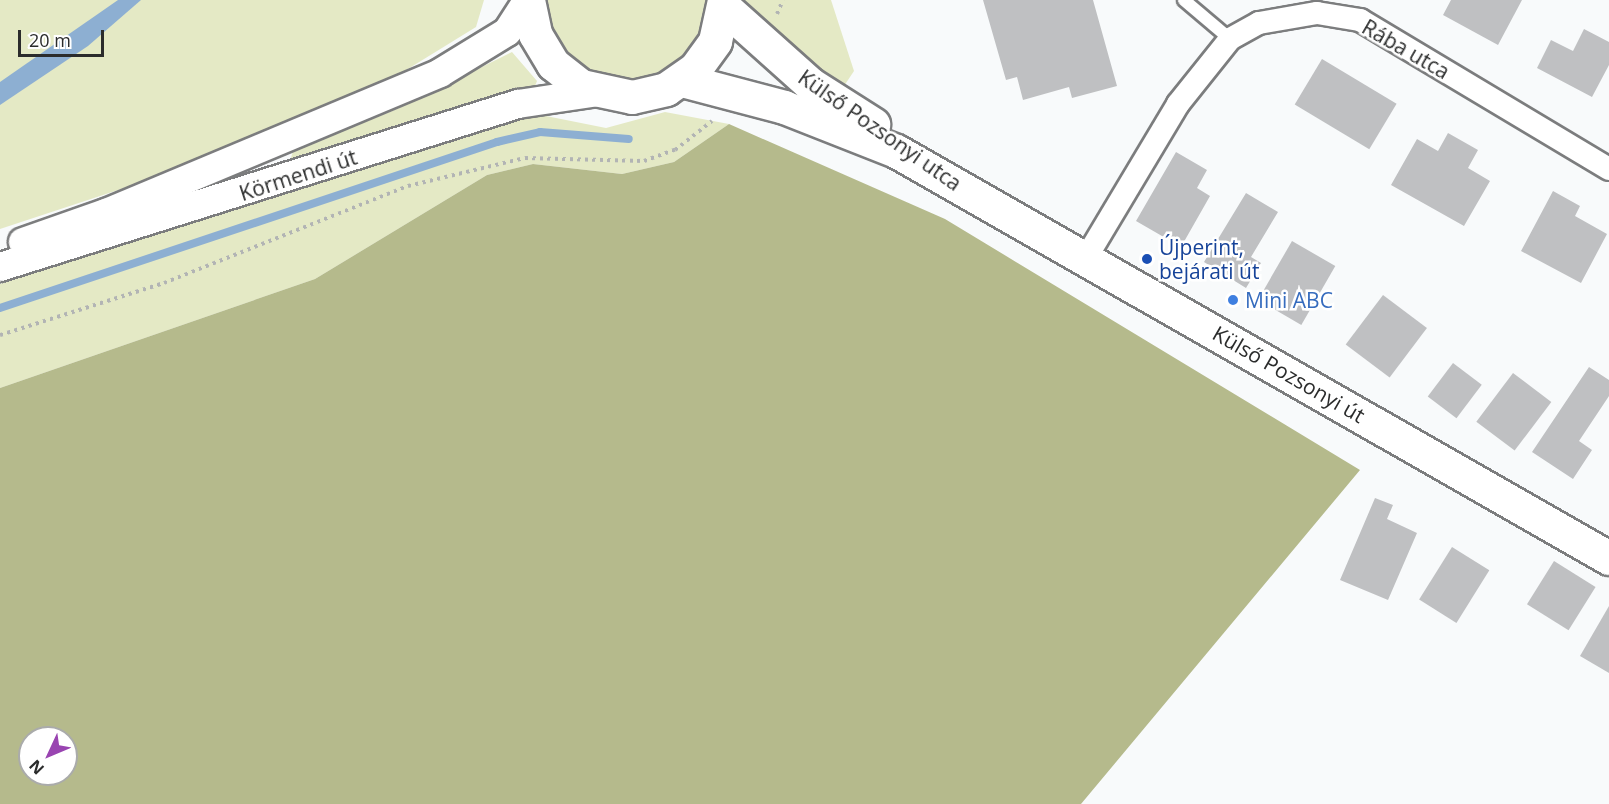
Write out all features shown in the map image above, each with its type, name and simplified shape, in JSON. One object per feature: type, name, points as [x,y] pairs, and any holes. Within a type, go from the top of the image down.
[{"type":"main road","points":[[528,0],[535,34],[553,64],[597,92],[641,95],[682,80],[711,48],[724,4]]},
{"type":"main road","name":"Külső Pozsonyi utca","points":[[724,4],[810,84],[968,191]]},
{"type":"main road","name":"Külső Pozsonyi utca","points":[[682,80],[740,94],[861,133],[968,191]]},
{"type":"main road","name":"Külső Pozsonyi út","points":[[968,191],[1609,558]]},
{"type":"street","name":"Körmendi út","points":[[0,250],[106,213],[425,81],[507,32],[528,0]]},
{"type":"street","name":"Rába utca","points":[[1086,258],[1178,104],[1230,39],[1259,23],[1317,13],[1360,20],[1609,169]]},
{"type":"street","name":"Körmendi út","points":[[0,267],[518,104],[597,92]]},
{"type":"lane","points":[[1184,0],[1230,39]]},
{"type":"path","points":[[768,46],[783,0]]},
{"type":"path","points":[[0,335],[164,283],[372,199],[479,167],[549,155],[621,162],[660,157],[700,132],[740,94]]},
{"type":"green space","points":[[0,0],[484,0],[476,27],[390,80],[194,165],[0,229]]},
{"type":"green space","points":[[545,0],[711,0],[709,18],[688,55],[665,72],[625,81],[597,75],[564,51],[550,28]]},
{"type":"green space","points":[[743,0],[831,0],[854,71],[836,98],[742,6]]},
{"type":"green space","points":[[512,52],[537,81],[535,86],[290,161],[293,151],[397,109]]},
{"type":"green space","points":[[665,112],[729,124],[674,162],[622,174],[533,164],[487,175],[315,279],[0,388],[0,284],[536,114],[606,128]]},
{"type":"green space","points":[[729,124],[945,219],[1360,470],[1081,804],[0,804],[0,388],[315,279],[487,175],[533,164],[622,174],[674,162]]},
{"type":"water","points":[[118,0],[141,0],[88,46],[0,105],[0,82]]},
{"type":"building","points":[[983,0],[1093,0],[1117,86],[1072,98],[1069,87],[1023,100],[1017,77],[1006,80]]},
{"type":"building","points":[[1451,0],[1522,0],[1498,45],[1443,15]]},
{"type":"building","points":[[1584,29],[1609,42],[1609,65],[1592,97],[1537,68],[1551,40],[1573,51]]},
{"type":"building","points":[[1322,59],[1397,104],[1369,149],[1295,104]]},
{"type":"building","points":[[1448,133],[1478,150],[1468,168],[1490,181],[1464,226],[1391,185],[1417,139],[1438,151]]},
{"type":"building","points":[[1176,152],[1207,170],[1197,188],[1210,196],[1181,247],[1136,221]]},
{"type":"building","points":[[1553,191],[1580,206],[1575,216],[1607,234],[1581,283],[1521,251]]},
{"type":"building","points":[[1246,193],[1278,212],[1251,257],[1261,263],[1246,288],[1204,262]]},
{"type":"building","points":[[1292,241],[1335,266],[1301,325],[1258,300]]},
{"type":"building","points":[[1383,295],[1427,328],[1390,378],[1346,345]]},
{"type":"building","points":[[1453,363],[1482,385],[1456,418],[1428,397]]},
{"type":"building","points":[[1589,367],[1609,380],[1609,396],[1579,441],[1592,450],[1573,479],[1532,452]]},
{"type":"building","points":[[1513,373],[1551,402],[1515,451],[1476,422]]},
{"type":"building","points":[[1375,498],[1393,505],[1387,519],[1417,533],[1388,600],[1340,580]]},
{"type":"building","points":[[1452,547],[1489,570],[1456,623],[1419,600]]},
{"type":"building","points":[[1554,561],[1596,587],[1569,630],[1527,604]]},
{"type":"building","points":[[1609,606],[1609,673],[1580,656]]},
{"type":"waterway","points":[[0,308],[497,142],[540,132],[629,139]]},
{"type":"place","name":"Újperint, bejárati út","points":[[1147,259]]},
{"type":"place","name":"Mini ABC","points":[[1233,300]]}]
